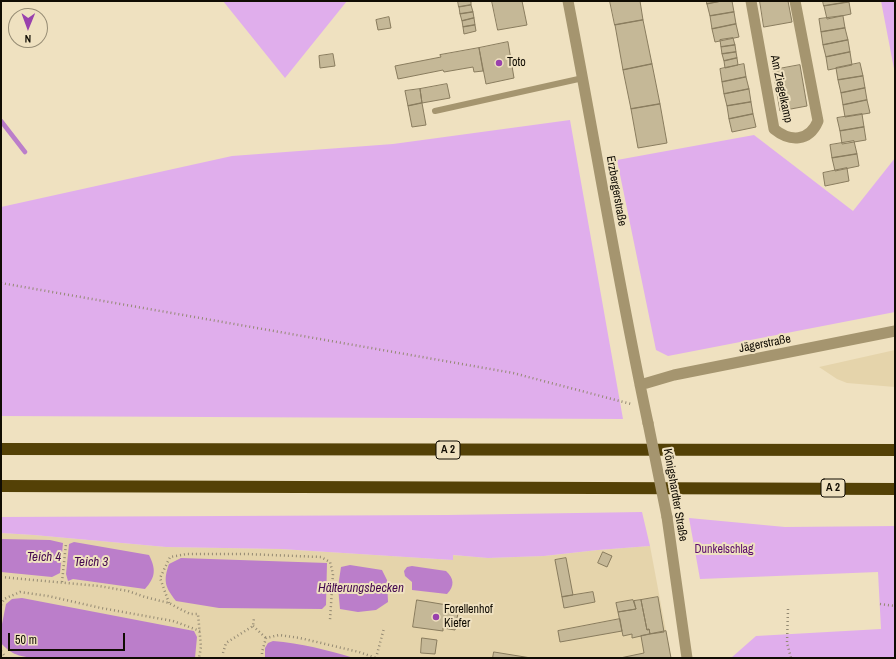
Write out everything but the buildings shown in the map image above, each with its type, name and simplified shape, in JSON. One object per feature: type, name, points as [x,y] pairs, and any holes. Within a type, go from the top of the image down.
[{"type":"highway","name":"A 2","points":[[1,449],[895,450]]},
{"type":"highway","name":"A 2","points":[[1,486],[895,489]]},
{"type":"street","name":"Erzbergerstraße","points":[[568,1],[617,274],[640,385]]},
{"type":"street","name":"Am Ziegelkamp","points":[[751,1],[774,129],[792,138],[798,138],[811,132],[815,128],[818,121],[796,1]]},
{"type":"street","name":"Jägerstraße","points":[[640,385],[674,375],[895,331]]},
{"type":"street","name":"Königshardter Straße","points":[[640,385],[667,517],[687,658]]},
{"type":"lane","points":[[435,111],[583,78]]},
{"type":"path","points":[[1,283],[513,373],[645,408]]},
{"type":"path","points":[[62,582],[66,544]]},
{"type":"path","points":[[169,603],[160,578],[170,557],[187,554],[246,554],[321,557],[330,562],[333,574],[330,620]]},
{"type":"path","points":[[1,577],[99,586],[169,603],[190,614],[198,614],[201,647],[199,658]]},
{"type":"path","points":[[1,605],[4,599],[20,592],[173,620],[200,631]]},
{"type":"path","points":[[880,604],[895,606]]},
{"type":"path","points":[[788,610],[787,643],[791,658]]},
{"type":"path","points":[[253,626],[254,618]]},
{"type":"path","points":[[253,626],[266,638]]},
{"type":"path","points":[[223,653],[226,643],[253,626]]},
{"type":"path","points":[[266,638],[279,635],[300,638],[359,652],[376,658],[384,628]]},
{"type":"path","points":[[262,658],[266,638]]},
{"type":"path","points":[[1,650],[6,658]]},
{"type":"shaded area","points":[[895,350],[895,387],[847,383],[837,379],[819,367]]},
{"type":"shaded area","points":[[1,533],[166,547],[281,549],[453,560],[452,555],[488,558],[544,556],[650,546],[671,658],[1,658]]},
{"type":"green space","points":[[223,1],[347,1],[285,78]]},
{"type":"green space","points":[[881,1],[895,1],[895,74]]},
{"type":"green space","points":[[570,120],[623,419],[1,416],[1,207],[232,156],[393,144]]},
{"type":"green space","points":[[754,135],[853,211],[895,158],[895,312],[668,356],[656,350],[617,160]]},
{"type":"green space","points":[[642,512],[650,546],[544,556],[488,558],[453,555],[453,560],[281,549],[166,547],[1,533],[1,517],[447,515]]},
{"type":"green space","name":"Dunkelschlag","points":[[689,518],[785,527],[895,526],[895,658],[731,658],[756,636],[881,629],[878,572],[700,579]]},
{"type":"water","name":"Teich 4","points":[[1,539],[50,540],[63,543],[60,573],[52,577],[1,572]]},
{"type":"water","name":"Teich 3","points":[[74,542],[149,555],[154,573],[149,585],[145,589],[73,579],[68,581],[66,574],[69,544]]},
{"type":"water","points":[[181,558],[327,563],[326,605],[322,609],[219,608],[176,601],[167,588],[166,575],[169,564]]},
{"type":"water","name":"Hälterungsbecken","points":[[350,565],[382,570],[387,580],[388,602],[376,610],[358,612],[340,609],[338,587],[341,567]]},
{"type":"water","points":[[412,566],[446,571],[452,579],[450,591],[447,594],[412,590],[412,582],[405,576],[404,571],[407,567]]},
{"type":"water","points":[[22,598],[194,631],[197,637],[195,658],[41,658],[14,654],[5,648],[1,643],[1,629],[6,604],[12,599]]},
{"type":"water","points":[[273,641],[314,647],[354,658],[265,658],[265,648],[268,643]]},
{"type":"waterway","points":[[1,121],[25,152]]},
{"type":"place","name":"Toto","points":[[499,63]]},
{"type":"place","name":"Forellenhof Kiefer","points":[[436,617]]}]
